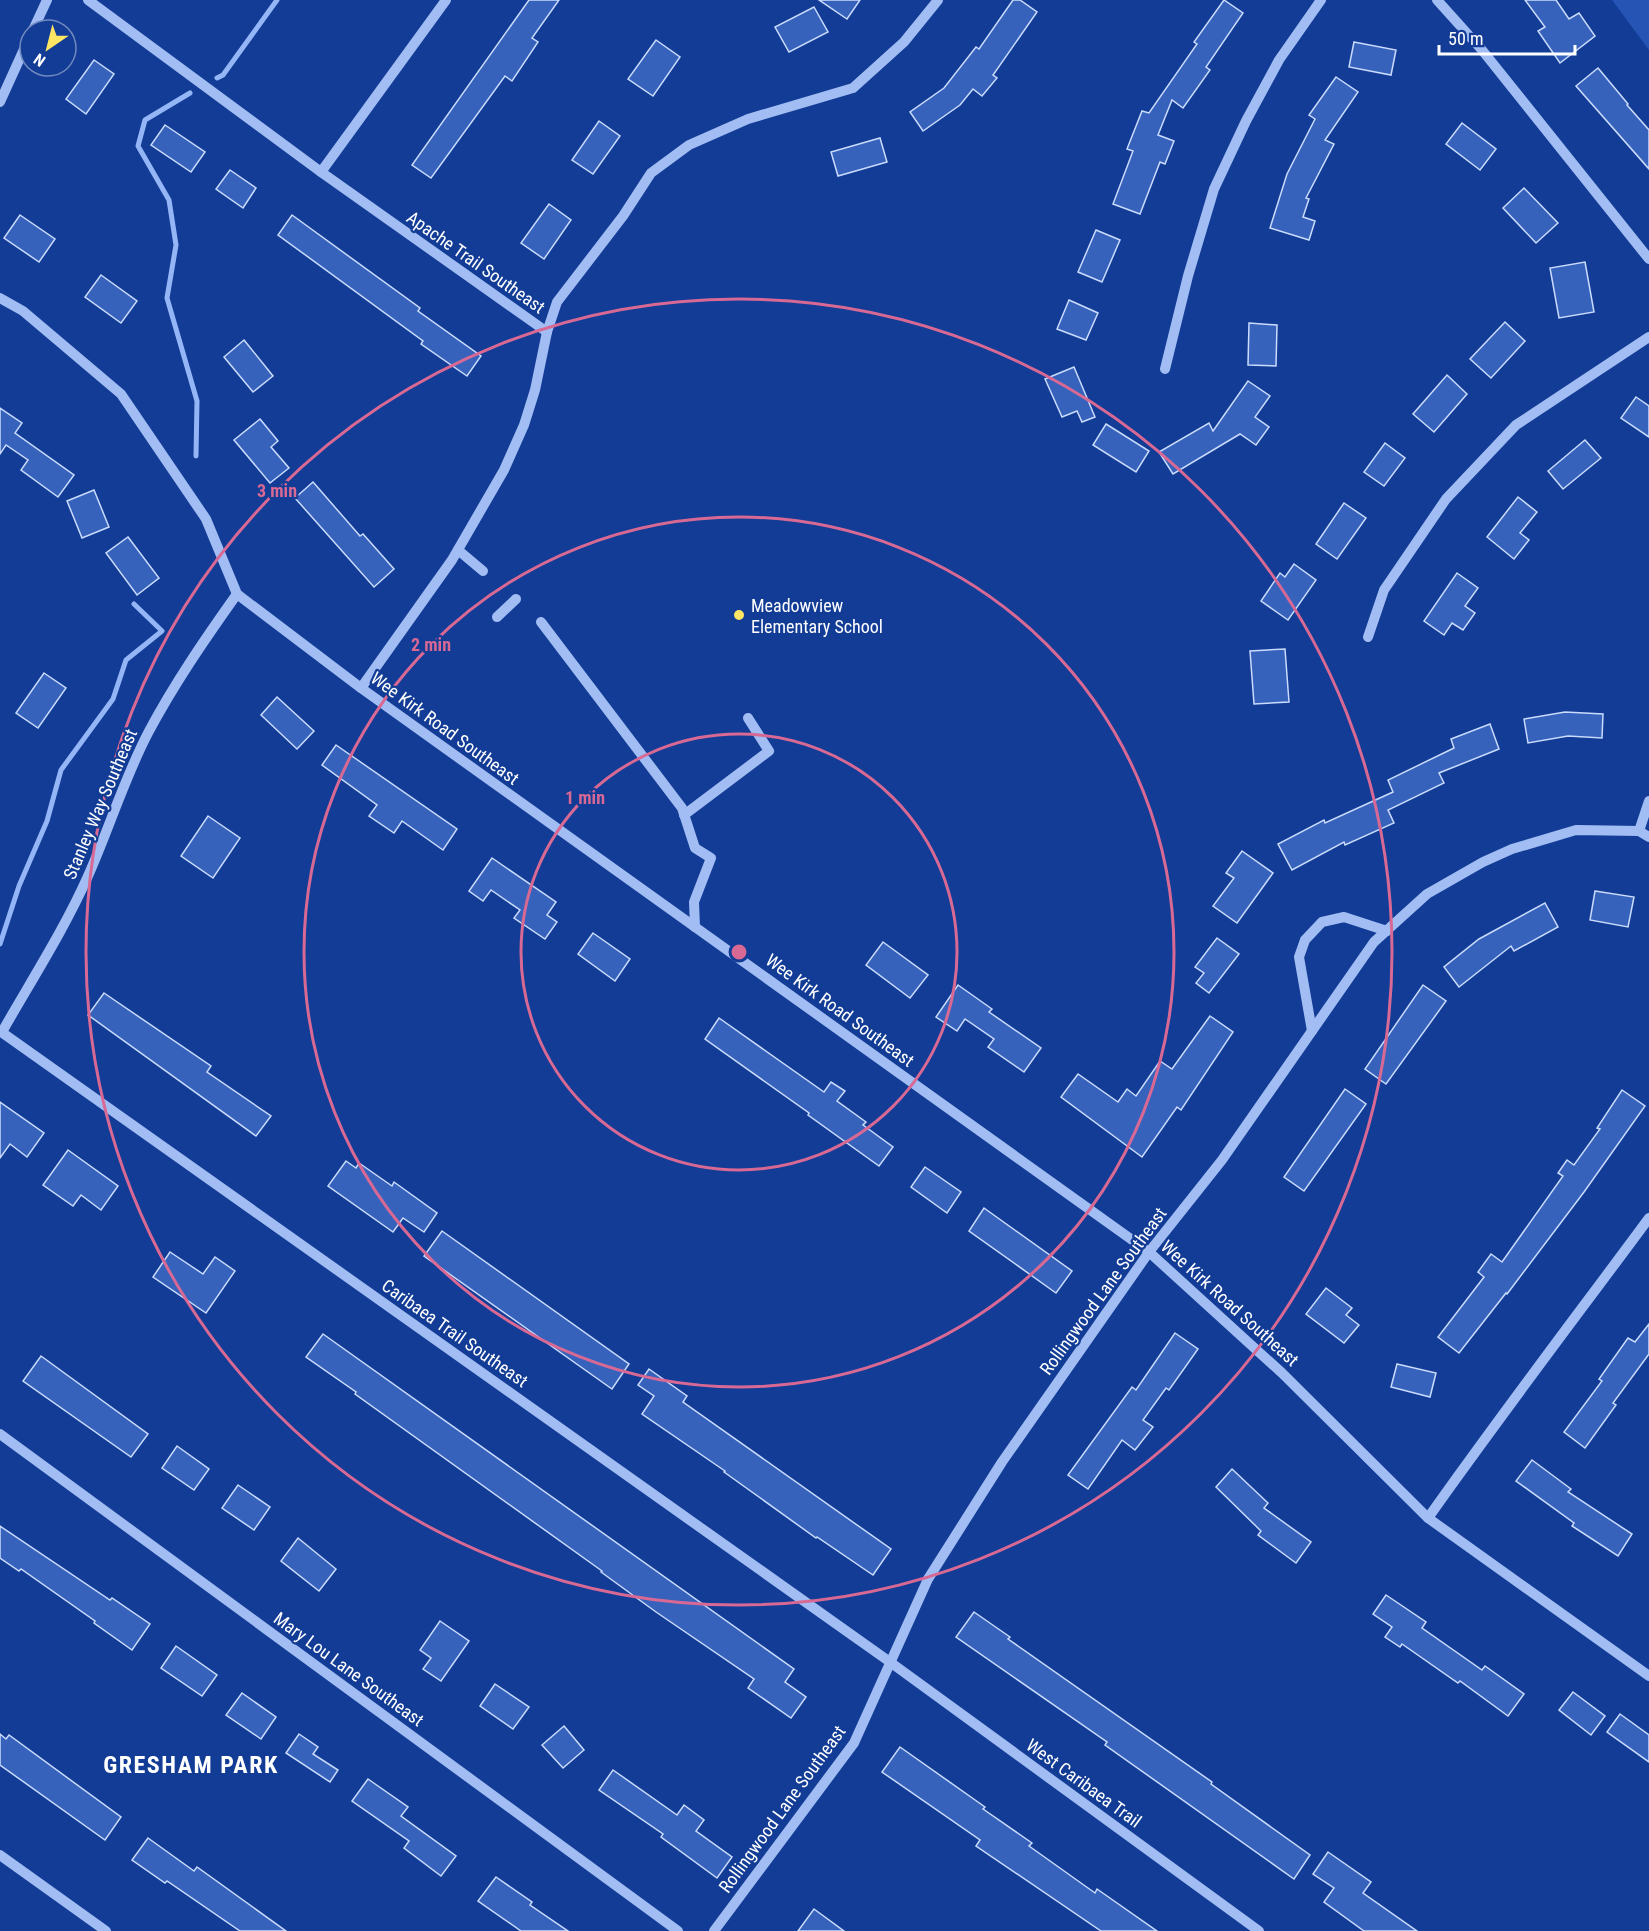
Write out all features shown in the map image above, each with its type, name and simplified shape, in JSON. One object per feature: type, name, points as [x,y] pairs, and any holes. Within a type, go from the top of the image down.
[{"type":"street","points":[[38,18],[46,0]]},
{"type":"street","name":"Apache Trail Southeast","points":[[88,0],[321,172],[547,332],[535,390],[524,425],[504,470],[458,550],[361,688]]},
{"type":"street","points":[[321,172],[446,0]]},
{"type":"street","points":[[547,332],[557,302],[623,216],[651,173],[689,144],[748,119],[852,88],[904,42],[938,0]]},
{"type":"street","points":[[1166,369],[1188,276],[1214,189],[1246,121],[1279,60],[1321,0]]},
{"type":"street","points":[[1437,0],[1482,50],[1649,259]]},
{"type":"street","points":[[0,102],[18,62]]},
{"type":"street","points":[[0,298],[23,311],[121,394],[206,519],[237,594]]},
{"type":"street","points":[[1368,637],[1384,591],[1446,499],[1516,425],[1649,337]]},
{"type":"street","points":[[458,550],[483,571]]},
{"type":"street","name":"Wee Kirk Road Southeast","points":[[237,594],[361,688],[1149,1252],[1282,1372],[1428,1518],[1649,1676]]},
{"type":"street","name":"Stanley Way Southeast","points":[[1,1032],[57,936],[88,877],[128,776],[148,733],[185,668],[237,594]]},
{"type":"street","points":[[497,617],[516,599]]},
{"type":"street","points":[[541,622],[682,808],[695,848],[711,858],[694,902],[695,927]]},
{"type":"street","points":[[684,815],[769,751],[748,718]]},
{"type":"street","points":[[1644,834],[1649,801]]},
{"type":"street","name":"Rollingwood Lane Southeast","points":[[714,1931],[855,1743],[928,1579],[1002,1462],[1149,1252],[1222,1160],[1374,942],[1427,894],[1483,862],[1512,849],[1576,830],[1644,834]]},
{"type":"street","points":[[1312,1031],[1299,957],[1305,940],[1322,922],[1344,917],[1387,931]]},
{"type":"street","name":"Caribaea Trail Southeast","points":[[1,1032],[890,1662]]},
{"type":"street","points":[[1428,1518],[1649,1218]]},
{"type":"street","name":"Mary Lou Lane Southeast","points":[[0,1434],[678,1931]]},
{"type":"street","name":"West Caribaea Trail","points":[[890,1662],[1259,1931]]},
{"type":"street","points":[[0,1855],[106,1931]]},
{"type":"shaded area","points":[[1612,0],[1649,0],[1649,50]]},
{"type":"building","points":[[529,0],[559,0],[532,38],[538,42],[512,81],[505,76],[431,178],[412,165]]},
{"type":"building","points":[[819,0],[860,0],[847,19]]},
{"type":"building","points":[[1013,0],[1020,0],[1037,12],[993,75],[997,78],[982,96],[973,89],[960,105],[923,131],[910,112],[944,88],[976,47],[979,49]]},
{"type":"building","points":[[1224,0],[1243,13],[1206,67],[1210,70],[1183,108],[1172,100],[1158,135],[1174,141],[1165,164],[1160,162],[1140,214],[1113,204],[1133,151],[1127,149],[1142,111],[1149,113],[1197,44],[1194,42]]},
{"type":"building","points":[[1525,0],[1556,0],[1569,19],[1579,13],[1595,36],[1560,63],[1538,31],[1545,27]]},
{"type":"building","points":[[814,7],[828,32],[789,52],[775,27]]},
{"type":"building","points":[[656,40],[680,57],[653,96],[628,79]]},
{"type":"building","points":[[1354,42],[1396,50],[1391,75],[1349,67]]},
{"type":"building","points":[[94,60],[114,74],[86,114],[66,99]]},
{"type":"building","points":[[1598,68],[1649,130],[1649,169],[1576,86]]},
{"type":"building","points":[[1336,77],[1358,92],[1325,140],[1334,144],[1306,198],[1309,199],[1303,217],[1315,221],[1309,240],[1270,228],[1287,174],[1315,119],[1309,115]]},
{"type":"building","points":[[599,121],[620,136],[593,174],[572,160]]},
{"type":"building","points":[[1462,123],[1496,149],[1480,170],[1446,144]]},
{"type":"building","points":[[165,125],[205,152],[191,172],[151,145]]},
{"type":"building","points":[[880,138],[887,162],[838,176],[831,152]]},
{"type":"building","points":[[230,170],[256,188],[243,208],[216,189]]},
{"type":"building","points":[[1524,188],[1558,223],[1536,243],[1503,208]]},
{"type":"building","points":[[549,204],[571,220],[544,259],[521,243]]},
{"type":"building","points":[[20,215],[55,239],[39,262],[4,238]]},
{"type":"building","points":[[292,215],[420,308],[418,311],[481,356],[467,376],[421,344],[423,341],[278,235]]},
{"type":"building","points":[[1096,230],[1120,240],[1102,282],[1078,272]]},
{"type":"building","points":[[1585,262],[1594,312],[1559,318],[1550,268]]},
{"type":"building","points":[[101,275],[137,301],[121,323],[85,297]]},
{"type":"building","points":[[1069,300],[1098,313],[1086,340],[1057,329]]},
{"type":"building","points":[[1505,322],[1525,341],[1491,378],[1470,359]]},
{"type":"building","points":[[1249,323],[1277,325],[1276,366],[1248,365]]},
{"type":"building","points":[[244,340],[273,376],[253,392],[224,357]]},
{"type":"building","points":[[1074,367],[1095,417],[1082,422],[1077,411],[1062,417],[1045,379]]},
{"type":"building","points":[[1447,375],[1467,394],[1434,432],[1413,414]]},
{"type":"building","points":[[1248,381],[1270,396],[1255,417],[1269,427],[1256,445],[1240,434],[1173,474],[1159,452],[1209,423],[1213,431]]},
{"type":"building","points":[[1636,397],[1649,406],[1649,437],[1621,418]]},
{"type":"building","points":[[0,408],[22,423],[15,433],[74,475],[58,497],[21,470],[28,460],[6,445],[0,454]]},
{"type":"building","points":[[260,419],[278,441],[271,447],[289,468],[270,483],[234,440]]},
{"type":"building","points":[[1106,424],[1149,451],[1136,472],[1093,445]]},
{"type":"building","points":[[1585,440],[1601,458],[1563,489],[1548,471]]},
{"type":"building","points":[[1385,443],[1405,458],[1384,486],[1364,472]]},
{"type":"building","points":[[313,482],[360,536],[363,534],[394,569],[374,587],[295,498]]},
{"type":"building","points":[[94,490],[109,527],[82,538],[67,501]]},
{"type":"building","points":[[1518,497],[1537,512],[1520,533],[1529,540],[1514,559],[1487,537]]},
{"type":"building","points":[[1344,503],[1366,518],[1337,559],[1316,544]]},
{"type":"building","points":[[128,537],[159,578],[137,595],[106,553]]},
{"type":"building","points":[[1294,564],[1316,580],[1288,620],[1261,601],[1280,573],[1285,577]]},
{"type":"building","points":[[1457,573],[1478,588],[1465,606],[1475,613],[1463,630],[1452,623],[1444,635],[1424,621]]},
{"type":"building","points":[[1285,649],[1289,702],[1254,704],[1250,651]]},
{"type":"building","points":[[44,673],[66,688],[38,728],[16,713]]},
{"type":"building","points":[[277,697],[314,731],[297,749],[261,715]]},
{"type":"building","points":[[1565,712],[1603,714],[1602,738],[1568,736],[1528,743],[1524,719]]},
{"type":"building","points":[[1490,724],[1499,749],[1439,773],[1444,783],[1388,810],[1394,823],[1345,845],[1344,842],[1292,870],[1278,844],[1324,820],[1325,823],[1393,792],[1388,780],[1454,748],[1451,739]]},
{"type":"building","points":[[336,745],[457,829],[443,850],[402,821],[394,833],[369,816],[377,805],[322,765]]},
{"type":"building","points":[[208,816],[240,838],[213,878],[181,856]]},
{"type":"building","points":[[1242,851],[1273,873],[1237,923],[1213,906],[1234,878],[1226,873]]},
{"type":"building","points":[[492,858],[556,902],[547,915],[557,922],[545,939],[514,918],[520,910],[491,890],[483,901],[469,891]]},
{"type":"building","points":[[1595,891],[1634,897],[1628,927],[1590,920]]},
{"type":"building","points":[[1545,903],[1558,927],[1514,951],[1511,946],[1459,987],[1444,967],[1479,939]]},
{"type":"building","points":[[593,933],[630,959],[615,981],[578,954]]},
{"type":"building","points":[[1217,938],[1239,954],[1209,993],[1196,983],[1204,973],[1195,967]]},
{"type":"building","points":[[883,942],[928,975],[910,998],[866,965]]},
{"type":"building","points":[[958,985],[992,1009],[989,1012],[1041,1048],[1024,1072],[988,1047],[994,1039],[965,1019],[957,1031],[936,1017]]},
{"type":"building","points":[[1423,985],[1446,1001],[1386,1084],[1365,1069]]},
{"type":"building","points":[[104,993],[211,1066],[207,1072],[271,1116],[256,1136],[88,1015]]},
{"type":"building","points":[[1210,1016],[1233,1032],[1181,1110],[1177,1107],[1142,1157],[1061,1097],[1078,1074],[1118,1102],[1127,1089],[1136,1096],[1160,1061],[1172,1069]]},
{"type":"building","points":[[719,1018],[824,1092],[831,1082],[845,1091],[837,1101],[866,1122],[863,1125],[893,1147],[879,1166],[705,1039]]},
{"type":"building","points":[[1345,1089],[1366,1104],[1304,1191],[1284,1177]]},
{"type":"building","points":[[1622,1090],[1645,1106],[1584,1192],[1459,1353],[1438,1337],[1484,1277],[1478,1272],[1491,1254],[1502,1262],[1563,1176],[1558,1173],[1567,1160],[1574,1165],[1600,1129],[1597,1128]]},
{"type":"building","points":[[0,1102],[44,1133],[27,1157],[10,1144],[0,1158]]},
{"type":"building","points":[[68,1150],[118,1186],[101,1210],[81,1195],[73,1206],[43,1185]]},
{"type":"building","points":[[346,1161],[356,1168],[359,1163],[392,1186],[394,1182],[437,1213],[424,1232],[403,1218],[393,1232],[328,1186]]},
{"type":"building","points":[[925,1167],[961,1192],[947,1213],[911,1187]]},
{"type":"building","points":[[984,1208],[1072,1271],[1056,1293],[969,1231]]},
{"type":"building","points":[[442,1231],[629,1364],[612,1389],[424,1256]]},
{"type":"building","points":[[170,1252],[203,1274],[215,1257],[235,1271],[206,1313],[153,1277]]},
{"type":"building","points":[[1326,1288],[1352,1308],[1346,1315],[1359,1325],[1344,1343],[1306,1314]]},
{"type":"building","points":[[1649,1324],[1649,1354],[1613,1403],[1616,1405],[1585,1448],[1564,1432],[1602,1381],[1599,1379],[1628,1338],[1635,1342]]},
{"type":"building","points":[[1175,1333],[1198,1349],[1169,1390],[1166,1388],[1143,1420],[1153,1427],[1135,1450],[1122,1440],[1088,1489],[1068,1475],[1132,1387],[1136,1390]]},
{"type":"building","points":[[323,1334],[794,1669],[785,1682],[806,1697],[791,1718],[748,1688],[754,1679],[656,1612],[306,1357]]},
{"type":"building","points":[[41,1356],[148,1434],[131,1457],[23,1381]]},
{"type":"building","points":[[1397,1364],[1436,1373],[1430,1397],[1391,1387]]},
{"type":"building","points":[[649,1369],[687,1396],[683,1402],[891,1549],[873,1575],[816,1538],[642,1414],[654,1396],[638,1385]]},
{"type":"building","points":[[177,1446],[209,1469],[194,1490],[162,1468]]},
{"type":"building","points":[[1532,1460],[1571,1489],[1568,1492],[1632,1534],[1618,1556],[1572,1526],[1574,1523],[1516,1481]]},
{"type":"building","points":[[1232,1469],[1268,1503],[1264,1508],[1311,1542],[1296,1563],[1258,1535],[1261,1531],[1216,1487]]},
{"type":"building","points":[[238,1485],[270,1507],[254,1530],[222,1508]]},
{"type":"building","points":[[0,1526],[150,1624],[132,1650],[21,1569],[19,1571],[0,1558]]},
{"type":"building","points":[[298,1538],[336,1569],[319,1591],[281,1561]]},
{"type":"building","points":[[1386,1595],[1426,1622],[1422,1628],[1482,1670],[1485,1666],[1524,1694],[1508,1716],[1460,1681],[1458,1683],[1402,1644],[1400,1647],[1385,1637],[1392,1627],[1373,1614]]},
{"type":"building","points":[[974,1612],[1010,1637],[1008,1639],[1212,1782],[1211,1784],[1310,1855],[1294,1879],[1105,1745],[1107,1742],[956,1637]]},
{"type":"building","points":[[440,1621],[469,1641],[441,1681],[423,1669],[431,1658],[420,1650]]},
{"type":"building","points":[[176,1646],[217,1675],[202,1696],[161,1668]]},
{"type":"building","points":[[495,1684],[529,1707],[513,1729],[480,1706]]},
{"type":"building","points":[[1573,1692],[1605,1716],[1591,1735],[1559,1710]]},
{"type":"building","points":[[242,1693],[276,1717],[261,1739],[226,1715]]},
{"type":"building","points":[[1620,1714],[1649,1735],[1649,1762],[1607,1732]]},
{"type":"building","points":[[564,1726],[584,1750],[563,1768],[542,1745]]},
{"type":"building","points":[[0,1734],[6,1739],[9,1735],[121,1817],[105,1840],[0,1765]]},
{"type":"building","points":[[299,1734],[318,1747],[313,1754],[338,1770],[330,1782],[286,1753]]},
{"type":"building","points":[[900,1747],[1032,1843],[1029,1846],[1095,1893],[1097,1889],[1157,1931],[1101,1931],[976,1846],[980,1840],[882,1772]]},
{"type":"building","points":[[613,1770],[677,1815],[684,1805],[704,1820],[696,1831],[732,1857],[717,1878],[661,1837],[663,1834],[599,1790]]},
{"type":"building","points":[[368,1779],[408,1807],[401,1816],[456,1856],[441,1876],[404,1848],[409,1841],[352,1801]]},
{"type":"building","points":[[148,1838],[194,1871],[197,1867],[286,1931],[240,1931],[167,1881],[165,1883],[132,1860]]},
{"type":"building","points":[[1328,1852],[1371,1882],[1363,1893],[1417,1931],[1364,1931],[1324,1902],[1334,1888],[1313,1874]]},
{"type":"building","points":[[496,1877],[532,1902],[530,1905],[568,1931],[521,1931],[478,1901]]},
{"type":"building","points":[[814,1909],[844,1931],[798,1931]]},
{"type":"waterway","points":[[217,78],[223,75],[277,0]]},
{"type":"waterway","points":[[190,93],[145,120],[138,146],[169,200],[176,245],[167,298],[197,401],[196,456]]},
{"type":"waterway","points":[[0,944],[19,886],[47,821],[61,770],[113,699],[126,660],[162,631],[134,604]]},
{"type":"place","name":"Meadowview Elementary School","points":[[739,615]]},
{"type":"district","name":"GRESHAM PARK","points":[[191,1765]]}]
